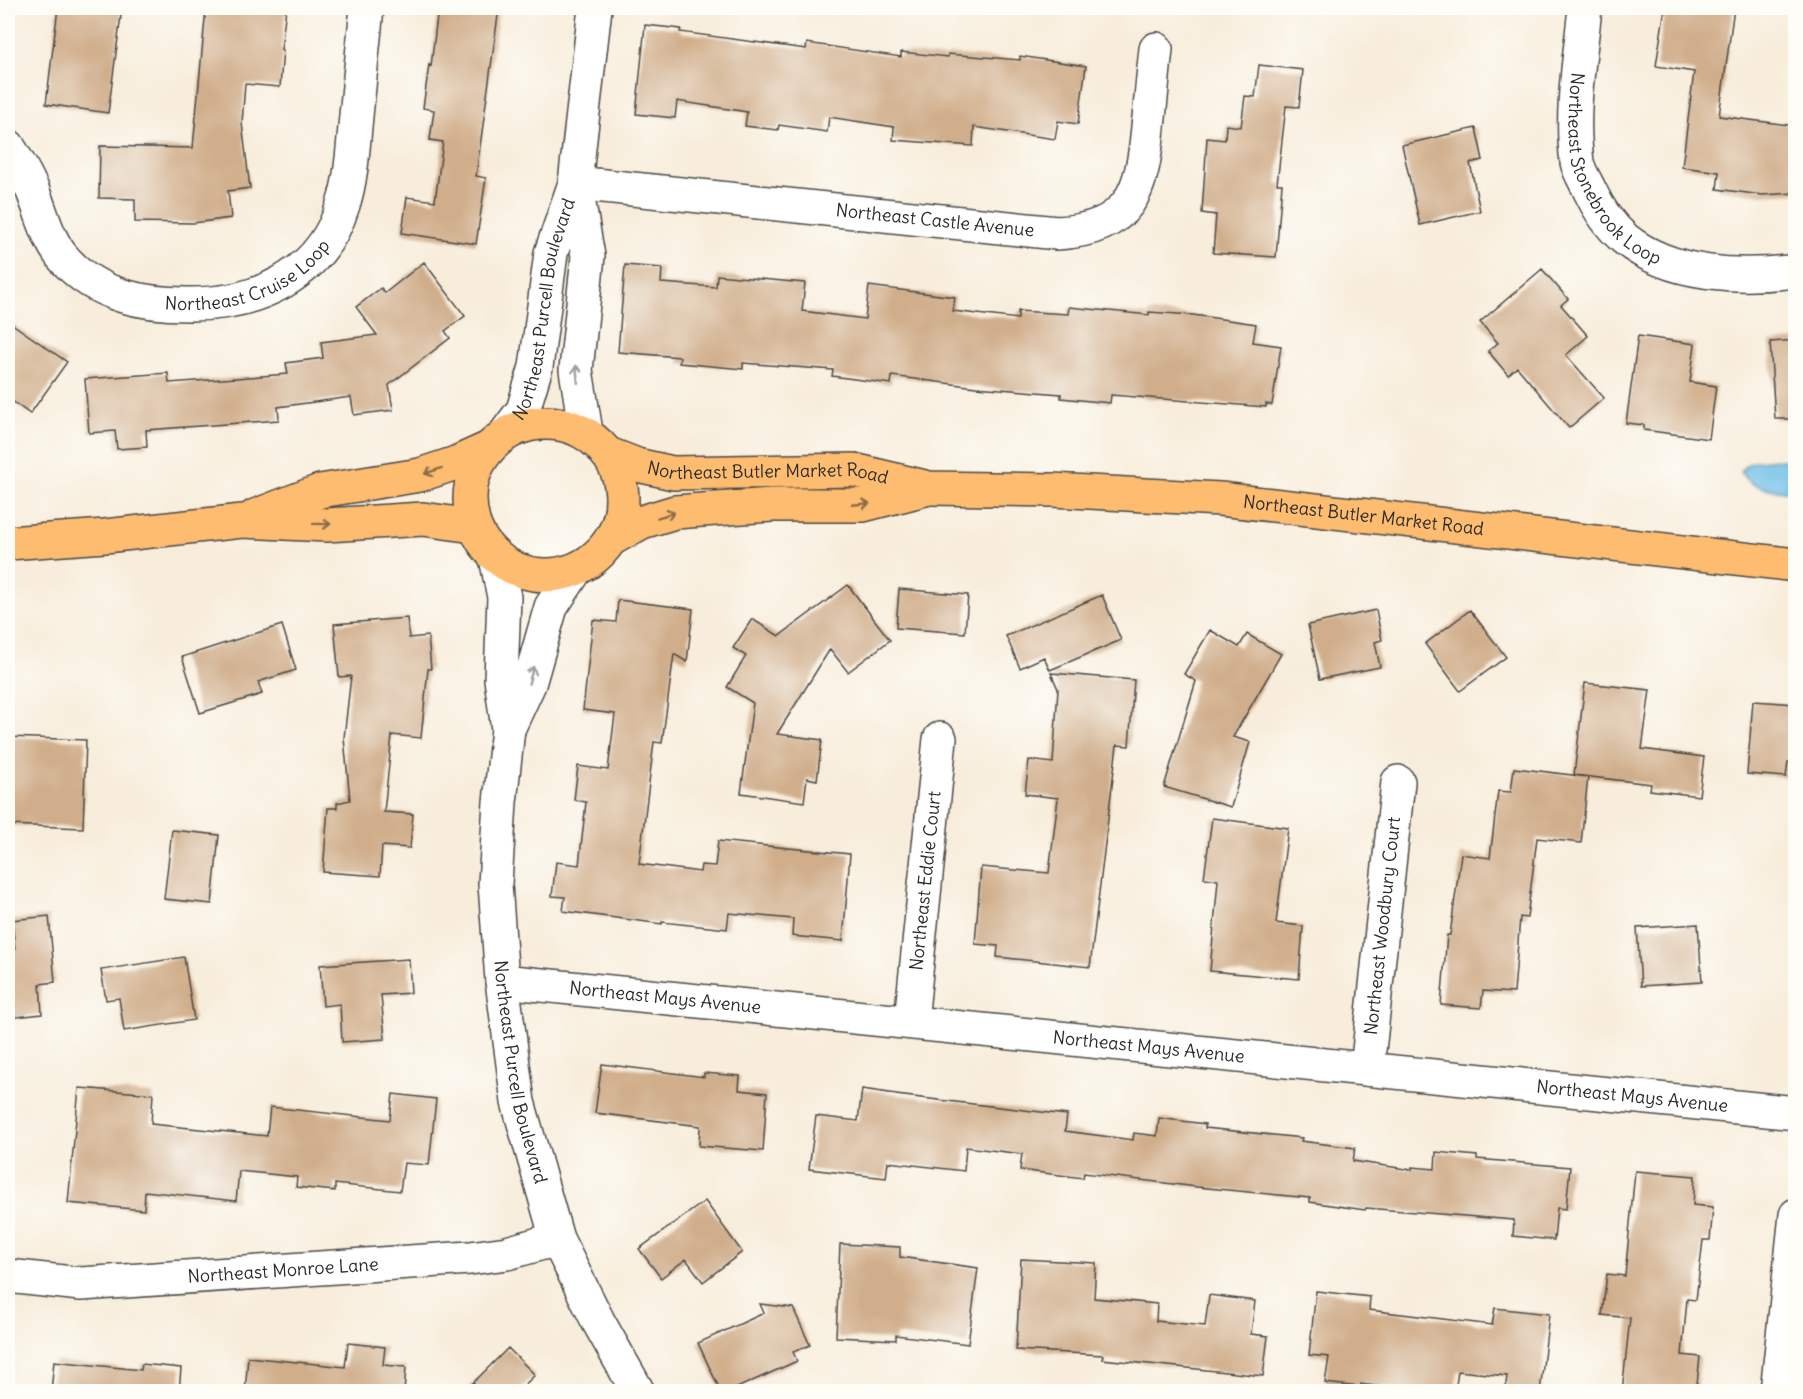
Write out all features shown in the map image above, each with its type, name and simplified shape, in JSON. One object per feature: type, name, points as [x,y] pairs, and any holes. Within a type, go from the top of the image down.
[{"type":"main road","points":[[242,521],[320,491],[420,475],[456,463],[496,441],[529,424],[553,422],[596,442],[623,488],[622,514],[613,538],[597,558],[575,571],[554,576],[533,575],[513,569],[495,558],[473,526],[469,493],[474,469],[496,441]]},
{"type":"main road","name":"Northeast Butler Market Road","points":[[596,442],[637,465],[673,473],[854,470],[929,488],[1052,490],[1220,499],[1796,565]]},
{"type":"main road","name":"Northeast Butler Market Road","points":[[613,538],[642,522],[675,512],[772,505],[863,505],[929,488]]},
{"type":"main road","points":[[8,543],[105,536],[242,521],[327,525],[423,519],[473,526]]},
{"type":"street","name":"Northeast Cruise Loop","points":[[8,146],[32,189],[50,236],[65,261],[85,279],[116,294],[154,304],[197,304],[241,299],[279,286],[307,266],[327,241],[343,206],[351,169],[366,8]]},
{"type":"street","name":"Northeast Purcell Boulevard","points":[[496,441],[523,410],[536,367],[551,253],[575,183],[595,8]]},
{"type":"street","name":"Northeast Stonebrook Loop","points":[[1585,8],[1575,118],[1578,165],[1597,206],[1624,238],[1658,259],[1708,271],[1765,275],[1796,271]]},
{"type":"street","name":"Northeast Castle Avenue","points":[[575,183],[1057,233],[1082,231],[1108,220],[1127,206],[1139,185],[1145,160],[1156,49]]},
{"type":"street","name":"Northeast Purcell Boulevard","points":[[575,183],[588,256],[576,370],[596,442]]},
{"type":"street","name":"Northeast Purcell Boulevard","points":[[495,558],[504,597],[501,678],[508,729],[500,802],[495,884],[502,981],[518,1102],[557,1239],[598,1321],[638,1392]]},
{"type":"street","name":"Northeast Purcell Boulevard","points":[[508,729],[529,684],[551,607],[575,571]]},
{"type":"street","name":"Northeast Eddie Court","points":[[911,1021],[940,739]]},
{"type":"street","name":"Northeast Woodbury Court","points":[[1367,1069],[1398,782]]},
{"type":"street","name":"Northeast Mays Avenue","points":[[502,981],[1796,1113]]},
{"type":"street","points":[[1777,1392],[1796,1215]]},
{"type":"street","name":"Northeast Monroe Lane","points":[[8,1276],[81,1284],[172,1279],[470,1258],[507,1253],[557,1239]]},
{"type":"water","points":[[1788,8],[1795,8],[1795,49],[1790,46]]},
{"type":"water","points":[[1776,459],[1795,462],[1795,492],[1757,486],[1745,478],[1741,472],[1751,463]]},
{"type":"building","points":[[58,8],[122,8],[108,113],[46,104]]},
{"type":"building","points":[[206,8],[286,8],[281,50],[283,50],[280,87],[245,84],[242,123],[250,188],[228,191],[231,218],[193,223],[135,222],[135,199],[99,198],[100,146],[193,148]]},
{"type":"building","points":[[438,8],[499,8],[476,176],[486,178],[476,244],[402,233],[407,197],[435,201],[443,142],[430,140],[434,110],[423,108]]},
{"type":"building","points":[[1665,8],[1734,8],[1719,116],[1796,126],[1796,193],[1762,195],[1717,189],[1719,172],[1682,167],[1694,72],[1656,66]]},
{"type":"building","points":[[645,25],[806,49],[807,43],[901,57],[901,52],[948,57],[948,54],[1020,60],[1020,56],[1086,66],[1078,124],[1058,121],[1055,139],[974,127],[973,146],[893,140],[894,127],[829,117],[827,132],[779,125],[778,130],[745,126],[747,112],[677,101],[675,118],[636,114]]},
{"type":"building","points":[[1259,65],[1303,70],[1299,107],[1286,106],[1277,184],[1282,184],[1276,257],[1213,253],[1216,215],[1202,213],[1207,138],[1225,140],[1226,125],[1241,127],[1245,96],[1255,97]]},
{"type":"building","points":[[1476,128],[1483,160],[1470,163],[1480,211],[1420,225],[1402,145]]},
{"type":"building","points":[[424,262],[465,316],[445,331],[450,338],[389,385],[393,410],[354,415],[351,397],[278,407],[279,420],[146,430],[147,447],[117,449],[115,431],[89,433],[85,379],[168,373],[169,383],[288,374],[286,363],[323,358],[321,342],[377,335],[356,307],[381,288],[385,293]]},
{"type":"building","points":[[625,265],[662,268],[661,283],[716,287],[717,275],[805,283],[802,311],[865,319],[869,286],[955,297],[953,311],[1018,319],[1018,311],[1068,314],[1069,307],[1149,315],[1149,312],[1193,315],[1256,324],[1253,342],[1281,346],[1272,405],[1266,404],[1266,407],[1111,395],[1110,403],[1061,398],[1061,394],[976,387],[892,376],[891,384],[832,376],[833,370],[743,363],[743,369],[679,363],[680,357],[618,352]]},
{"type":"building","points":[[1542,269],[1568,299],[1561,305],[1588,336],[1566,355],[1604,398],[1569,428],[1517,367],[1508,375],[1488,351],[1498,343],[1480,322]]},
{"type":"building","points":[[8,321],[67,362],[30,414],[8,398]]},
{"type":"building","points":[[1638,336],[1695,344],[1690,382],[1716,386],[1709,439],[1644,430],[1644,425],[1626,423]]},
{"type":"building","points":[[1796,340],[1796,419],[1775,419],[1770,342]]},
{"type":"building","points":[[848,585],[890,640],[848,672],[830,649],[777,734],[822,740],[817,780],[807,778],[804,802],[741,793],[753,703],[727,687],[746,656],[733,648],[752,619],[779,636]]},
{"type":"building","points":[[899,589],[968,595],[965,633],[896,628]]},
{"type":"building","points":[[1102,595],[1121,640],[1050,670],[1044,657],[1020,668],[1006,636]]},
{"type":"building","points":[[618,600],[693,609],[687,662],[674,654],[662,743],[654,742],[639,864],[700,872],[701,865],[715,866],[718,841],[850,854],[843,941],[792,936],[793,919],[729,913],[727,929],[662,922],[662,924],[563,911],[565,897],[552,896],[556,862],[579,865],[586,802],[574,800],[578,766],[608,770],[615,714],[583,710],[593,620],[616,622]]},
{"type":"building","points":[[1376,610],[1382,640],[1375,642],[1380,667],[1320,679],[1308,625]]},
{"type":"building","points":[[1470,610],[1506,657],[1460,691],[1425,644]]},
{"type":"building","points":[[407,618],[409,638],[428,636],[431,669],[428,669],[421,738],[392,735],[384,812],[413,814],[410,848],[382,846],[380,876],[323,872],[328,808],[337,808],[337,803],[350,800],[344,738],[351,676],[339,677],[334,624]]},
{"type":"building","points":[[282,625],[296,670],[258,682],[262,694],[200,713],[182,657]]},
{"type":"building","points":[[1210,630],[1239,647],[1247,634],[1281,654],[1233,737],[1250,742],[1231,807],[1164,787],[1196,681],[1184,674]]},
{"type":"building","points":[[1051,673],[1134,680],[1129,746],[1117,745],[1090,967],[997,957],[998,946],[975,944],[981,867],[1049,873],[1058,798],[1025,794],[1029,760],[1053,763],[1058,689]]},
{"type":"building","points":[[1585,683],[1650,690],[1642,749],[1704,757],[1699,796],[1650,790],[1651,784],[1574,775]]},
{"type":"building","points":[[1753,701],[1796,704],[1796,762],[1788,762],[1786,777],[1747,774]]},
{"type":"building","points":[[8,737],[86,740],[83,828],[8,825]]},
{"type":"building","points":[[1514,768],[1588,777],[1581,843],[1537,838],[1527,918],[1520,917],[1514,993],[1483,991],[1481,1008],[1441,1005],[1447,935],[1450,935],[1461,854],[1490,858],[1498,791],[1511,792]]},
{"type":"building","points":[[1212,818],[1288,828],[1276,923],[1303,926],[1299,979],[1210,971],[1218,880],[1204,878]]},
{"type":"building","points":[[172,830],[219,835],[212,904],[164,899]]},
{"type":"building","points":[[49,916],[55,982],[40,984],[42,1014],[8,1018],[8,951],[15,950],[12,920]]},
{"type":"building","points":[[1698,924],[1702,982],[1641,986],[1637,928]]},
{"type":"building","points":[[184,957],[194,1020],[124,1031],[119,998],[106,1000],[101,970]]},
{"type":"building","points":[[409,959],[411,993],[381,995],[385,1039],[342,1042],[340,1004],[323,1006],[320,965]]},
{"type":"building","points":[[602,1064],[704,1077],[704,1073],[740,1076],[739,1090],[767,1093],[763,1151],[699,1146],[700,1126],[595,1113]]},
{"type":"building","points":[[79,1088],[153,1094],[151,1124],[267,1136],[270,1107],[390,1120],[393,1094],[436,1099],[429,1165],[404,1163],[400,1191],[335,1184],[335,1191],[296,1187],[297,1177],[239,1171],[236,1201],[145,1191],[144,1210],[68,1203]]},
{"type":"building","points":[[862,1089],[1067,1115],[1065,1131],[1133,1140],[1134,1133],[1157,1136],[1159,1118],[1205,1124],[1205,1128],[1302,1138],[1301,1141],[1355,1148],[1353,1161],[1412,1170],[1412,1167],[1435,1169],[1436,1152],[1477,1156],[1477,1159],[1570,1167],[1566,1209],[1557,1208],[1554,1240],[1513,1236],[1514,1220],[1366,1208],[1365,1210],[1310,1202],[1310,1198],[1084,1173],[1083,1178],[1020,1170],[1022,1154],[966,1147],[964,1171],[888,1162],[886,1178],[809,1169],[816,1116],[858,1121]]},
{"type":"building","points":[[1635,1171],[1695,1176],[1693,1205],[1713,1207],[1710,1240],[1703,1240],[1696,1300],[1687,1299],[1682,1355],[1700,1357],[1696,1392],[1622,1392],[1630,1318],[1602,1315],[1607,1274],[1625,1276]]},
{"type":"building","points":[[705,1201],[742,1252],[703,1282],[686,1259],[661,1278],[639,1249]]},
{"type":"building","points":[[840,1244],[900,1247],[900,1257],[978,1268],[968,1344],[896,1335],[896,1340],[836,1337]]},
{"type":"building","points":[[1021,1259],[1096,1263],[1094,1298],[1157,1304],[1156,1321],[1205,1326],[1209,1295],[1255,1301],[1251,1334],[1268,1336],[1263,1376],[1102,1359],[1103,1355],[1016,1350]]},
{"type":"building","points":[[1316,1291],[1370,1297],[1369,1310],[1492,1325],[1495,1308],[1549,1314],[1540,1392],[1505,1392],[1507,1376],[1458,1371],[1455,1392],[1419,1392],[1361,1384],[1360,1387],[1325,1383],[1329,1357],[1309,1355]]},
{"type":"building","points":[[760,1304],[793,1308],[810,1345],[793,1352],[797,1361],[728,1392],[721,1392],[698,1343],[764,1313]]},
{"type":"building","points":[[348,1343],[385,1347],[383,1365],[406,1367],[404,1392],[245,1392],[248,1357],[345,1367]]},
{"type":"building","points":[[508,1348],[535,1375],[517,1392],[464,1392]]},
{"type":"building","points":[[54,1361],[141,1370],[142,1364],[181,1368],[179,1392],[51,1392]]}]
